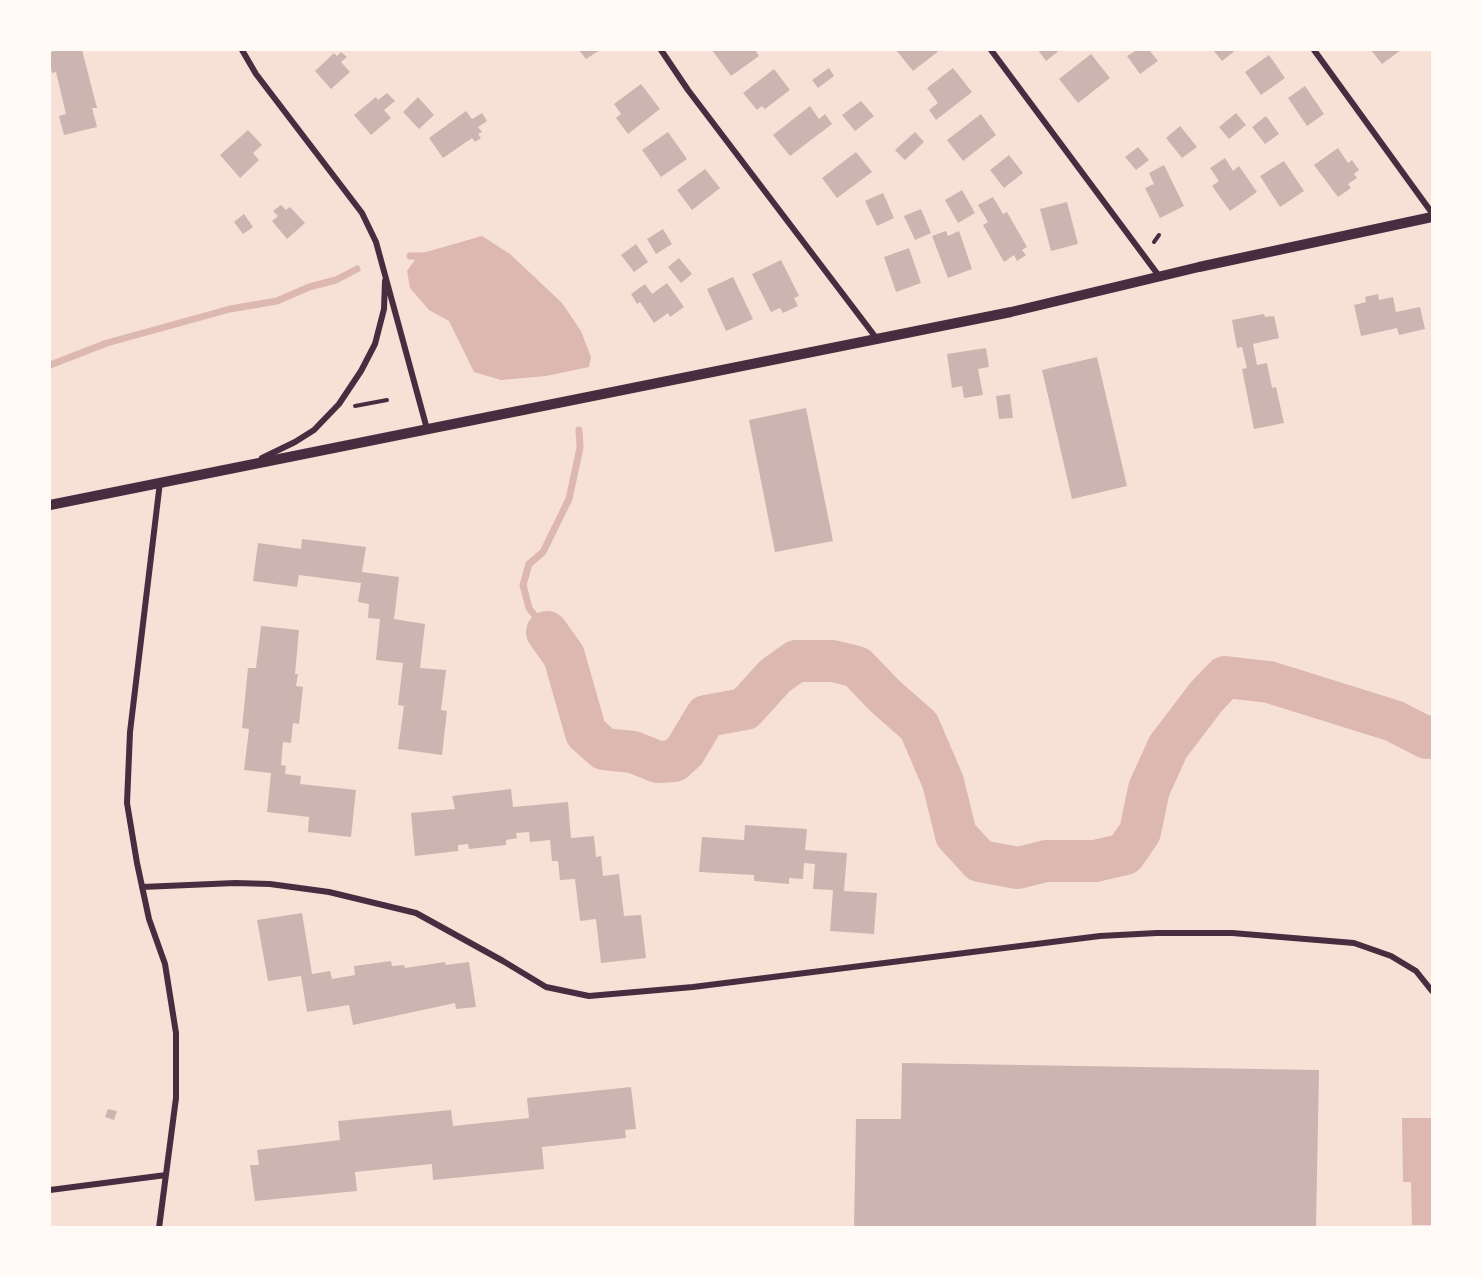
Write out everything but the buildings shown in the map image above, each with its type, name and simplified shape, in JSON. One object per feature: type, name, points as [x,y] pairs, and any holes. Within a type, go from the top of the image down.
[{"type":"street","points":[[242,50],[256,74],[362,213],[376,242],[427,429]]},
{"type":"street","points":[[661,50],[688,90],[878,339]]},
{"type":"street","points":[[991,50],[1159,276]]},
{"type":"street","points":[[50,505],[1011,312],[1159,276],[1432,215],[1314,50]]},
{"type":"street","points":[[246,465],[271,455],[314,430],[339,404],[362,371],[375,344],[384,309],[385,274]]},
{"type":"street","points":[[159,1227],[176,1098],[176,1033],[165,964],[149,919],[127,803],[130,732],[160,482]]},
{"type":"street","points":[[142,887],[259,883],[329,892],[416,913],[546,987],[589,996],[693,987],[1100,936],[1157,933],[1232,933],[1354,943],[1391,956],[1416,971],[1432,991]]},
{"type":"street","points":[[50,1190],[166,1175]]},
{"type":"path","points":[[1154,243],[1159,235]]},
{"type":"path","points":[[352,407],[387,400]]},
{"type":"shaded area","points":[[482,236],[510,254],[562,303],[581,331],[591,357],[589,367],[546,376],[501,380],[474,372],[449,321],[429,310],[410,288],[407,271],[419,254]]},
{"type":"shaded area","points":[[1402,1118],[1432,1118],[1432,1225],[1412,1225],[1411,1182],[1403,1182]]},
{"type":"waterway","points":[[410,256],[428,256]]},
{"type":"waterway","points":[[50,365],[107,343],[230,309],[277,301],[309,287],[336,280],[357,269]]},
{"type":"waterway","points":[[547,632],[529,608],[523,585],[529,564],[543,552],[569,499],[580,448],[579,430]]},
{"type":"waterway","points":[[547,632],[564,656],[586,733],[604,749],[633,752],[658,762],[674,761],[685,751],[706,716],[745,709],[775,676],[796,661],[833,661],[857,667],[919,726],[943,782],[956,835],[980,861],[1018,868],[1046,861],[1095,861],[1125,854],[1140,832],[1149,789],[1168,747],[1206,697],[1225,677],[1269,682],[1394,721],[1427,738],[1432,736]]}]
